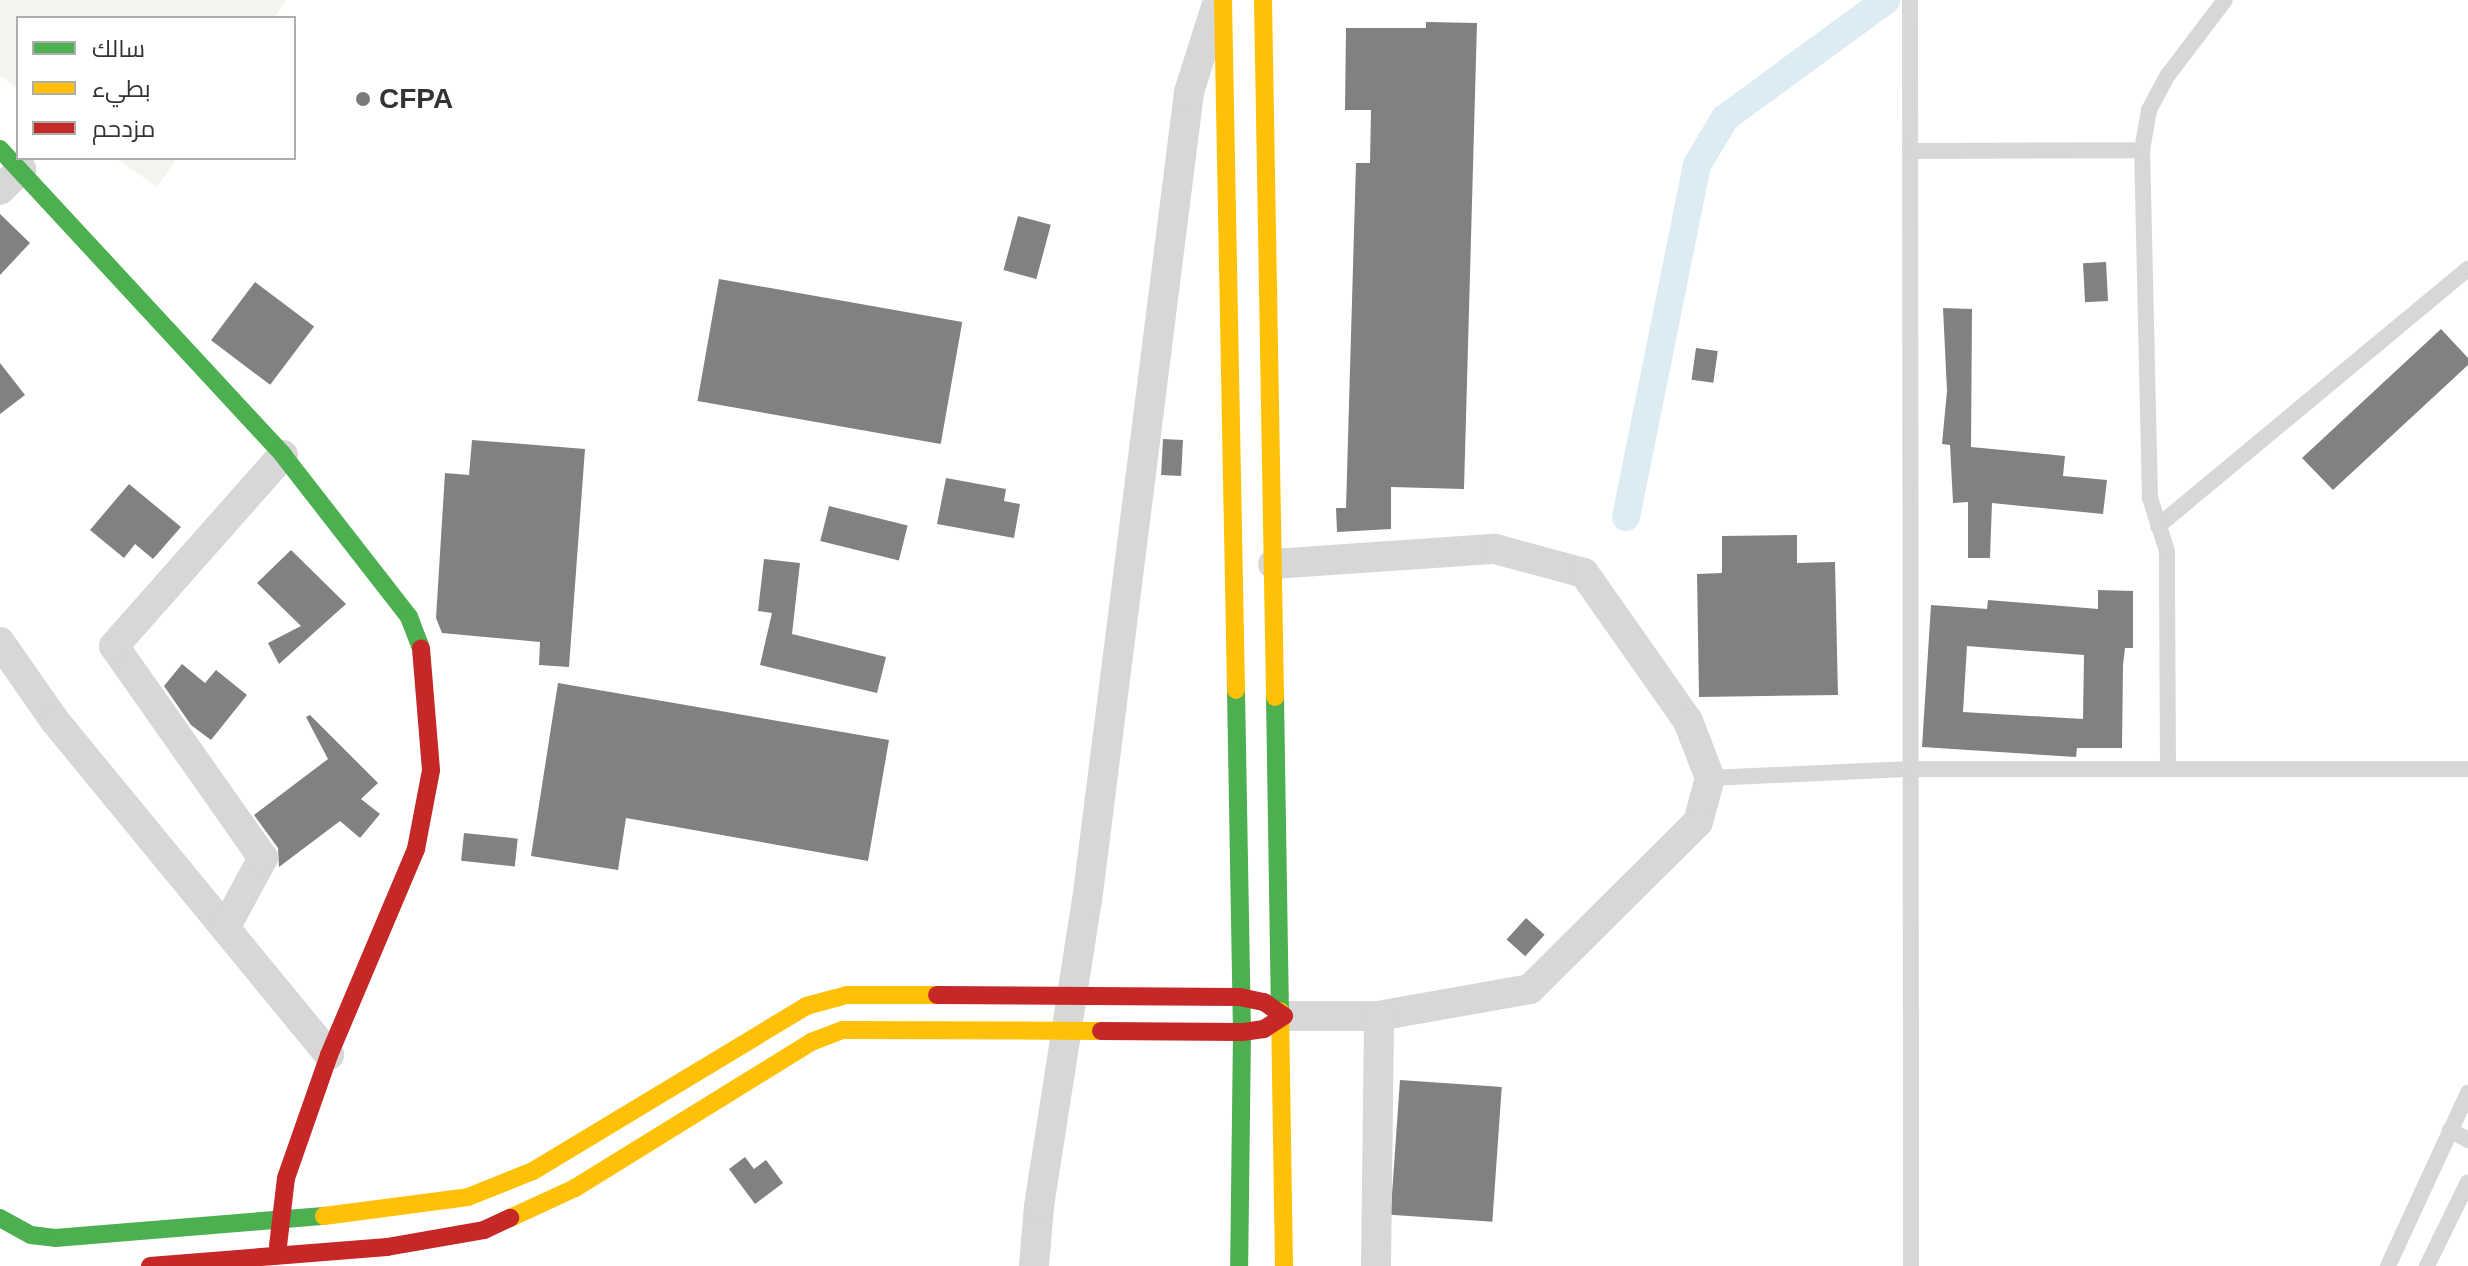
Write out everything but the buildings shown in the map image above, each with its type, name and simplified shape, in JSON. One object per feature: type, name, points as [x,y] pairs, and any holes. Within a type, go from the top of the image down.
[{"type":"street","points":[[1034,1266],[1073,996],[1189,92],[1220,0]]},
{"type":"street","points":[[1220,0],[1242,1032],[1239,1266]]},
{"type":"street","points":[[1263,0],[1284,1016],[1284,1266]]},
{"type":"street","points":[[7,170],[283,455],[409,617],[426,660],[431,704],[431,770],[416,849],[329,1055],[286,1178],[278,1218],[278,1255]]},
{"type":"street","points":[[225,928],[263,858],[114,646],[283,455]]},
{"type":"street","points":[[150,1266],[436,1241],[531,1212],[826,1035],[859,1029],[1242,1032],[1264,1029],[1284,1016],[1379,1016],[1530,989],[1698,822],[1710,778],[1688,721],[1584,573],[1495,549],[1273,564]]},
{"type":"street","points":[[0,642],[55,721],[329,1055]]},
{"type":"street","points":[[0,1218],[31,1235],[55,1238],[437,1204],[501,1186],[826,999],[1240,997],[1264,1002],[1284,1016]]},
{"type":"street","points":[[1376,1266],[1379,1016]]},
{"type":"lane","points":[[1910,0],[1911,1266]]},
{"type":"lane","points":[[2168,769],[2167,551],[2150,498],[2142,150],[2149,110],[2168,75],[2225,0]]},
{"type":"lane","points":[[1910,151],[2142,150]]},
{"type":"lane","points":[[2158,526],[2468,269]]},
{"type":"lane","points":[[1710,778],[1911,769],[2468,769]]},
{"type":"lane","points":[[2388,1266],[2468,1093]]},
{"type":"lane","points":[[2450,1130],[2468,1140]]},
{"type":"lane","points":[[2427,1266],[2468,1182]]},
{"type":"shaded area","points":[[0,0],[286,0],[275,16],[16,16],[16,88],[0,76]]},
{"type":"shaded area","points":[[119,160],[176,160],[157,187]]},
{"type":"waterway","points":[[1626,517],[1697,165],[1725,118],[1886,0]]},
{"type":"traffic: fast","points":[[0,149],[283,455],[409,617],[421,648]]},
{"type":"traffic: fast","points":[[1236,690],[1242,1032],[1239,1266]]},
{"type":"traffic: fast","points":[[1275,697],[1280,1011]]},
{"type":"traffic: fast","points":[[0,1218],[31,1235],[55,1238],[324,1216]]},
{"type":"traffic: slow","points":[[1223,0],[1236,690]]},
{"type":"traffic: slow","points":[[1263,0],[1275,697]]},
{"type":"traffic: slow","points":[[324,1216],[468,1197],[533,1171],[806,1006],[847,995],[937,995]]},
{"type":"traffic: slow","points":[[1280,1011],[1284,1266]]},
{"type":"traffic: slow","points":[[510,1218],[575,1188],[811,1042],[843,1030],[1101,1031]]},
{"type":"traffic: jam","points":[[278,1246],[286,1178],[329,1055],[416,849],[431,770],[421,648]]},
{"type":"traffic: jam","points":[[937,995],[1240,997],[1264,1002],[1284,1016],[1264,1029],[1242,1032],[1101,1031]]},
{"type":"traffic: jam","points":[[150,1266],[387,1247],[484,1230],[510,1218]]},
{"type":"place","name":"CFPA","points":[[363,99]]}]
